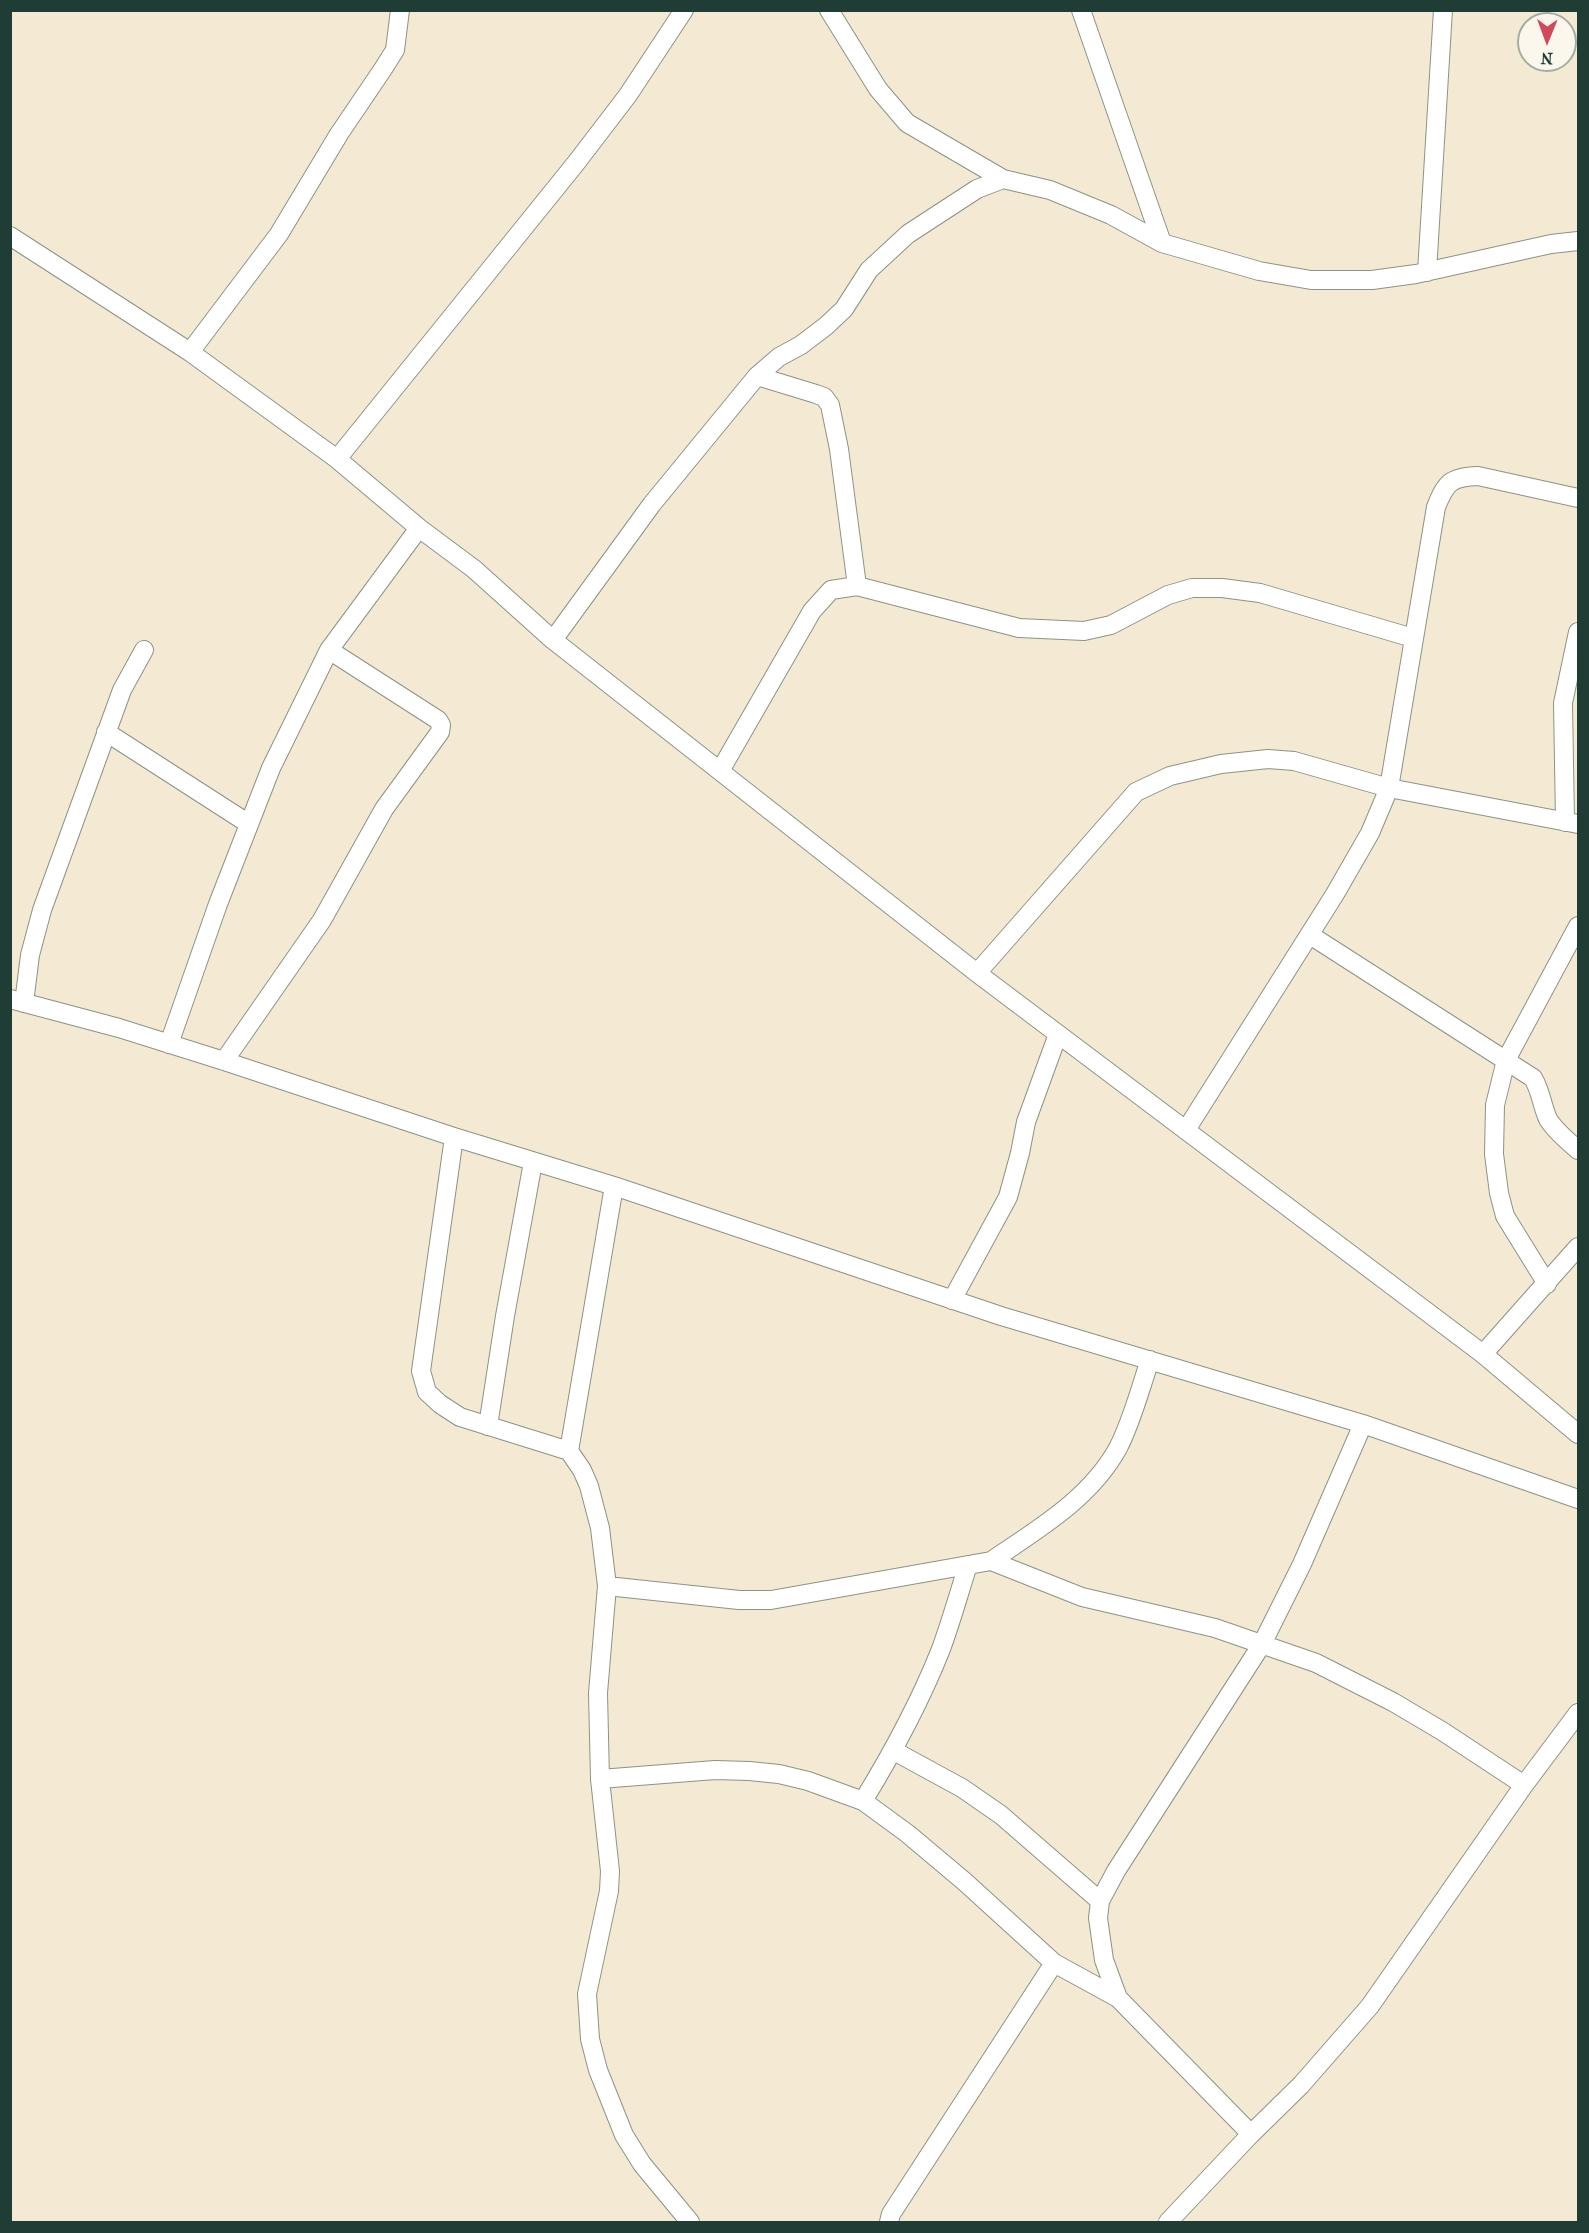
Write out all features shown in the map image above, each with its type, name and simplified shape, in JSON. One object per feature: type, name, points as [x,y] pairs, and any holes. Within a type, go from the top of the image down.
[{"type":"street","points":[[190,352],[279,234],[339,134],[383,69],[394,50],[400,10]]},
{"type":"street","points":[[337,459],[576,163],[628,95],[684,10]]},
{"type":"street","points":[[829,10],[878,89],[907,123],[1003,179],[1050,190],[1111,215],[1162,243],[1258,271],[1311,280],[1372,280],[1427,272],[1551,244],[1578,241]]},
{"type":"street","points":[[1081,10],[1162,243]]},
{"type":"street","points":[[1427,272],[1443,10]]},
{"type":"street","points":[[553,640],[652,504],[757,376],[779,357],[801,345],[838,315],[868,270],[908,234],[976,189],[1003,179]]},
{"type":"street","points":[[10,236],[190,352],[337,459],[419,528],[474,570],[553,640],[977,974],[1484,1354],[1578,1434]]},
{"type":"street","points":[[757,376],[824,397],[831,405],[857,586]]},
{"type":"street","points":[[1186,1130],[1310,934],[1370,833],[1389,788],[1436,507],[1450,481],[1462,476],[1478,476],[1578,498]]},
{"type":"street","points":[[169,1044],[271,768],[329,650],[419,528]]},
{"type":"street","points":[[720,771],[812,611],[831,590],[857,586],[1019,628],[1084,631],[1112,625],[1168,595],[1192,588],[1222,588],[1260,593],[1413,638]]},
{"type":"street","points":[[977,974],[1136,792],[1150,783],[1170,776],[1221,764],[1268,759],[1294,761],[1389,788],[1572,823],[1563,703],[1578,632]]},
{"type":"street","points":[[144,650],[122,690],[106,732],[42,910],[17,1001],[119,1028],[224,1061],[454,1137],[614,1186],[952,1300],[1364,1424],[1578,1499]]},
{"type":"street","points":[[224,1061],[322,920],[384,809],[440,732],[441,725],[438,720],[329,650]]},
{"type":"street","points":[[106,732],[249,824]]},
{"type":"street","points":[[1547,1284],[1505,1216],[1499,1193],[1494,1154],[1495,1105],[1506,1059],[1578,926]]},
{"type":"street","points":[[1310,934],[1533,1078],[1548,1117],[1578,1150]]},
{"type":"street","points":[[952,1300],[1008,1197],[1026,1122],[1058,1034]]},
{"type":"street","points":[[454,1137],[421,1371],[427,1392],[460,1417],[569,1451],[582,1470],[596,1510],[607,1586],[598,1693],[600,1779],[610,1871],[609,1891],[587,1994],[590,2039],[598,2070],[624,2135],[642,2164],[690,2223]]},
{"type":"street","points":[[488,1426],[533,1162]]},
{"type":"street","points":[[569,1451],[614,1186]]},
{"type":"street","points":[[1484,1354],[1578,1247]]},
{"type":"street","points":[[607,1586],[771,1600],[991,1561],[1067,1508],[1108,1463],[1119,1446],[1150,1360]]},
{"type":"street","points":[[1118,1998],[1104,1960],[1098,1918],[1100,1901],[1116,1871],[1262,1644],[1302,1564],[1364,1424]]},
{"type":"street","points":[[991,1561],[1082,1597],[1215,1628],[1316,1663],[1393,1702],[1524,1785]]},
{"type":"street","points":[[863,1801],[894,1750],[941,1648],[968,1565]]},
{"type":"street","points":[[1168,2223],[1251,2134],[1301,2085],[1370,2006],[1524,1785],[1578,1713]]},
{"type":"street","points":[[894,1750],[962,1788],[1001,1815],[1100,1901]]},
{"type":"street","points":[[600,1779],[714,1770],[749,1771],[779,1774],[808,1781],[863,1801],[908,1834],[965,1882],[1054,1963],[1118,1998],[1251,2134]]},
{"type":"street","points":[[889,2223],[896,2206],[1054,1963]]}]
